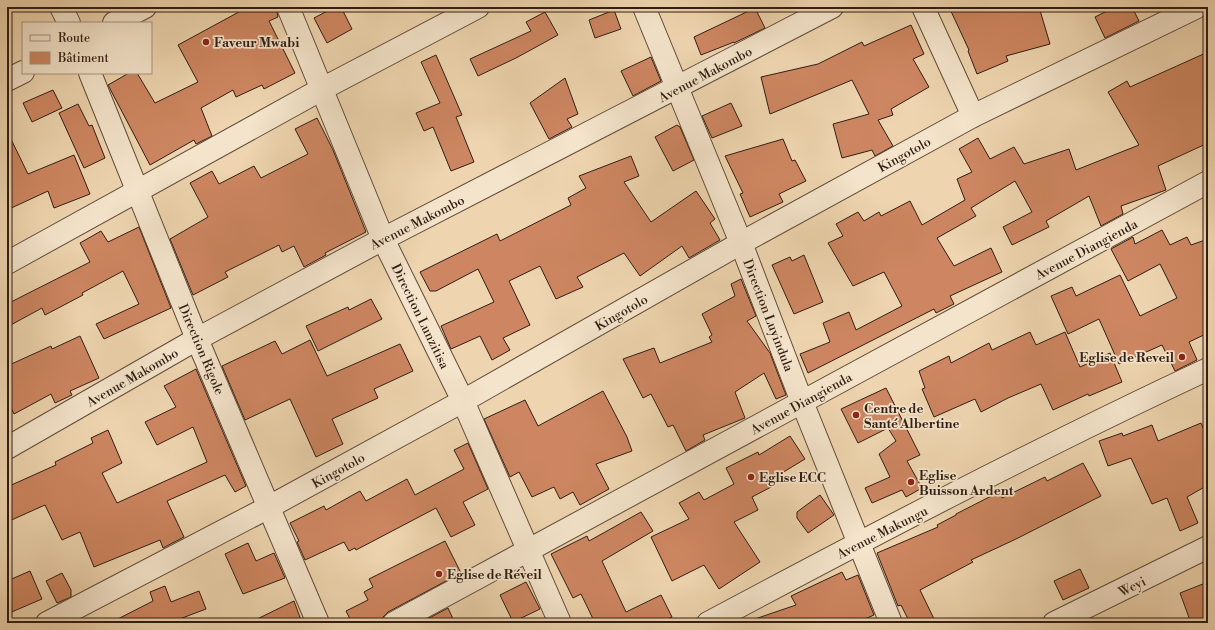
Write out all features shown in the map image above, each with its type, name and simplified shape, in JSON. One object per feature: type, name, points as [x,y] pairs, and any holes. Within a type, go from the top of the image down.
[{"type":"street","points":[[61,7],[68,22]]},
{"type":"street","points":[[116,22],[144,7]]},
{"type":"street","name":"Direction Lunzitisa","points":[[288,7],[383,239],[463,401],[560,623]]},
{"type":"street","points":[[7,262],[322,89],[478,7]]},
{"type":"street","name":"Direction Luyindula","points":[[644,7],[742,243],[802,402],[860,542],[891,623]]},
{"type":"street","name":"Avenue Makombo","points":[[7,448],[197,339],[383,239],[678,88],[832,7]]},
{"type":"street","points":[[923,7],[973,116]]},
{"type":"street","name":"Kingotolo","points":[[47,623],[269,507],[463,401],[742,243],[973,116],[1197,7]]},
{"type":"street","points":[[7,80],[22,72]]},
{"type":"street","name":"Direction Rigole","points":[[90,74],[197,339],[318,623]]},
{"type":"street","name":"Avenue Diangienda","points":[[394,623],[1208,182]]},
{"type":"street","name":"Avenue Makungu","points":[[708,623],[860,542],[1130,406],[1208,369]]},
{"type":"street","name":"Weyi","points":[[1054,623],[1208,547]]},
{"type":"building","points":[[248,7],[276,7],[278,17],[269,21],[295,73],[264,89],[262,85],[236,97],[233,90],[201,108],[212,136],[196,144],[194,140],[150,165],[108,85],[127,74],[138,74],[155,103],[198,82],[178,45]]},
{"type":"building","points":[[335,7],[341,7],[352,29],[327,43],[314,18]]},
{"type":"building","points":[[949,7],[1039,7],[1050,44],[1006,56],[1008,61],[977,74],[968,51],[969,50]]},
{"type":"building","points":[[1115,7],[1132,7],[1139,21],[1105,38],[1095,17]]},
{"type":"building","points":[[755,8],[765,28],[734,43],[701,55],[694,37]]},
{"type":"building","points":[[614,10],[621,29],[595,38],[589,20]]},
{"type":"building","points":[[545,12],[558,35],[516,58],[478,76],[470,59],[531,31],[526,22]]},
{"type":"building","points":[[911,25],[924,54],[913,59],[929,87],[891,109],[893,115],[878,120],[893,146],[875,156],[872,150],[842,158],[833,124],[869,114],[852,80],[770,114],[761,77],[818,64],[862,42],[864,46]]},
{"type":"building","points":[[1208,52],[1208,143],[1158,166],[1166,190],[1121,206],[1123,214],[1101,226],[1089,196],[1046,221],[1049,227],[1012,245],[1003,227],[1032,212],[1015,181],[971,208],[976,216],[937,238],[954,266],[991,248],[1002,272],[950,296],[954,304],[936,313],[934,309],[808,373],[800,354],[830,342],[823,323],[849,312],[856,330],[902,306],[884,272],[853,286],[828,243],[843,236],[836,224],[858,212],[864,221],[879,212],[881,216],[910,201],[922,225],[965,200],[957,179],[972,172],[959,149],[978,138],[990,159],[1014,147],[1024,164],[1069,149],[1076,170],[1139,145],[1108,92],[1127,81],[1130,87]]},
{"type":"building","points":[[436,55],[462,115],[456,117],[474,162],[451,171],[433,127],[424,131],[416,113],[440,103],[421,62]]},
{"type":"building","points":[[651,57],[661,81],[633,96],[621,71]]},
{"type":"building","points":[[565,78],[578,114],[567,119],[572,127],[549,139],[530,103]]},
{"type":"building","points":[[53,90],[62,108],[32,122],[23,103]]},
{"type":"building","points":[[731,103],[742,126],[712,138],[702,116]]},
{"type":"building","points":[[78,104],[89,126],[92,125],[105,158],[84,168],[59,113]]},
{"type":"building","points":[[317,118],[333,150],[366,232],[325,253],[326,255],[304,267],[294,246],[282,252],[279,245],[225,272],[228,277],[193,295],[170,239],[208,217],[190,183],[212,171],[219,184],[254,166],[261,178],[308,154],[295,129]]},
{"type":"building","points":[[677,125],[680,127],[694,160],[673,171],[655,137]]},
{"type":"building","points":[[7,131],[28,174],[74,155],[90,194],[54,208],[48,191],[7,210]]},
{"type":"building","points":[[783,139],[792,161],[795,160],[806,181],[779,194],[783,202],[750,217],[740,194],[743,193],[725,156]]},
{"type":"building","points":[[631,156],[639,176],[624,182],[651,222],[696,191],[715,219],[710,223],[720,240],[689,258],[682,246],[640,276],[624,253],[577,277],[583,287],[556,299],[540,266],[509,281],[530,325],[503,338],[510,350],[492,360],[480,336],[451,349],[441,326],[494,302],[478,269],[436,291],[430,291],[420,272],[497,234],[500,241],[571,205],[568,198],[586,188],[579,176]]},
{"type":"building","points":[[139,227],[171,308],[104,339],[96,324],[139,304],[123,271],[82,293],[83,295],[45,315],[42,308],[7,327],[7,304],[90,262],[80,243],[101,231],[108,242]]},
{"type":"building","points":[[1162,230],[1170,245],[1187,237],[1191,245],[1208,239],[1208,333],[1189,342],[1197,360],[1175,371],[1162,345],[1119,364],[1099,319],[1068,334],[1051,296],[1072,287],[1076,296],[1120,275],[1140,316],[1177,298],[1160,264],[1128,281],[1111,249],[1133,237],[1135,244]]},
{"type":"building","points":[[804,255],[823,302],[794,314],[772,265],[790,257],[792,261]]},
{"type":"building","points":[[741,279],[756,316],[747,321],[770,353],[786,395],[776,399],[764,373],[735,392],[745,418],[703,435],[705,440],[686,451],[673,425],[668,427],[651,394],[643,398],[623,359],[654,348],[660,363],[712,342],[709,337],[712,335],[702,314],[735,296],[731,284]]},
{"type":"building","points":[[371,299],[382,319],[318,351],[306,326],[348,307],[349,310]]},
{"type":"building","points":[[1030,332],[1036,345],[1065,332],[1080,367],[1110,353],[1122,382],[1089,396],[1088,394],[1053,410],[1041,384],[1008,398],[981,412],[975,399],[934,417],[922,389],[925,388],[919,371],[949,356],[951,363],[989,343],[992,350]]},
{"type":"building","points":[[80,336],[99,378],[70,391],[72,395],[55,403],[51,394],[14,414],[7,400],[7,366],[51,346],[52,349]]},
{"type":"building","points":[[310,340],[327,376],[400,344],[413,371],[374,389],[378,398],[332,419],[343,444],[316,457],[290,399],[245,420],[222,366],[275,341],[282,354]]},
{"type":"building","points":[[196,369],[246,486],[235,492],[225,475],[167,501],[184,537],[163,548],[160,540],[94,567],[80,532],[62,540],[45,505],[7,522],[7,487],[56,465],[55,462],[93,443],[91,438],[108,430],[122,463],[102,473],[117,503],[207,462],[193,427],[157,445],[145,422],[176,407],[164,386]]},
{"type":"building","points":[[886,388],[920,455],[907,461],[922,488],[906,497],[902,490],[872,503],[865,488],[890,477],[879,454],[896,441],[888,428],[858,443],[841,409]]},
{"type":"building","points":[[603,391],[627,437],[632,451],[596,464],[609,489],[580,505],[573,492],[560,499],[554,487],[532,497],[519,472],[510,477],[484,419],[525,400],[538,426]]},
{"type":"building","points":[[1201,423],[1208,439],[1208,485],[1187,497],[1198,523],[1180,531],[1167,498],[1152,504],[1131,458],[1108,466],[1099,441],[1122,433],[1123,436],[1152,425],[1158,441]]},
{"type":"building","points":[[790,436],[805,459],[772,479],[775,485],[752,497],[758,510],[734,522],[760,562],[719,589],[704,565],[672,581],[651,537],[689,519],[679,503],[699,492],[704,500],[734,484],[726,468],[758,452],[759,455]]},
{"type":"building","points":[[468,443],[488,489],[463,502],[475,525],[451,537],[436,508],[356,550],[355,548],[349,551],[344,542],[305,560],[297,542],[299,541],[290,523],[324,506],[326,510],[360,491],[366,501],[407,479],[415,495],[464,469],[454,450]]},
{"type":"building","points":[[1083,463],[1101,496],[971,560],[973,562],[920,590],[936,623],[910,623],[901,605],[898,606],[877,553],[938,527],[937,525],[956,514],[999,492],[1002,498],[1045,477],[1047,481]]},
{"type":"building","points":[[820,495],[834,515],[808,533],[797,518],[797,512]]},
{"type":"building","points":[[641,512],[653,531],[602,561],[626,612],[661,595],[672,617],[659,623],[595,623],[581,594],[573,598],[551,554],[587,536],[589,541]]},
{"type":"building","points":[[445,541],[461,573],[388,612],[383,617],[382,623],[352,623],[346,611],[368,600],[364,592],[373,587],[369,579]]},
{"type":"building","points":[[248,543],[256,561],[274,553],[285,578],[243,594],[225,554]]},
{"type":"building","points":[[1080,569],[1089,588],[1063,600],[1054,581]]},
{"type":"building","points":[[30,571],[42,599],[7,614],[7,581]]},
{"type":"building","points":[[842,572],[846,580],[858,575],[874,615],[865,619],[866,623],[752,623],[752,620],[796,605],[791,596]]},
{"type":"building","points":[[62,573],[71,590],[71,597],[57,603],[46,581]]},
{"type":"building","points":[[526,582],[540,609],[513,622],[500,595]]},
{"type":"building","points":[[1208,582],[1208,623],[1191,623],[1180,593]]},
{"type":"building","points":[[165,586],[171,602],[199,591],[206,609],[169,623],[110,623],[153,601],[150,592]]},
{"type":"building","points":[[294,601],[302,623],[249,623]]},
{"type":"building","points":[[448,608],[455,623],[420,623]]},
{"type":"place","name":"Faveur Mwabi","points":[[206,42]]},
{"type":"place","name":"Eglise de Reveil","points":[[1182,357]]},
{"type":"place","name":"Centre de Santé Albertine","points":[[856,415]]},
{"type":"place","name":"Eglise ECC","points":[[751,477]]},
{"type":"place","name":"Eglise Buisson Ardent","points":[[911,482]]},
{"type":"place","name":"Eglise de Réveil","points":[[439,574]]}]
